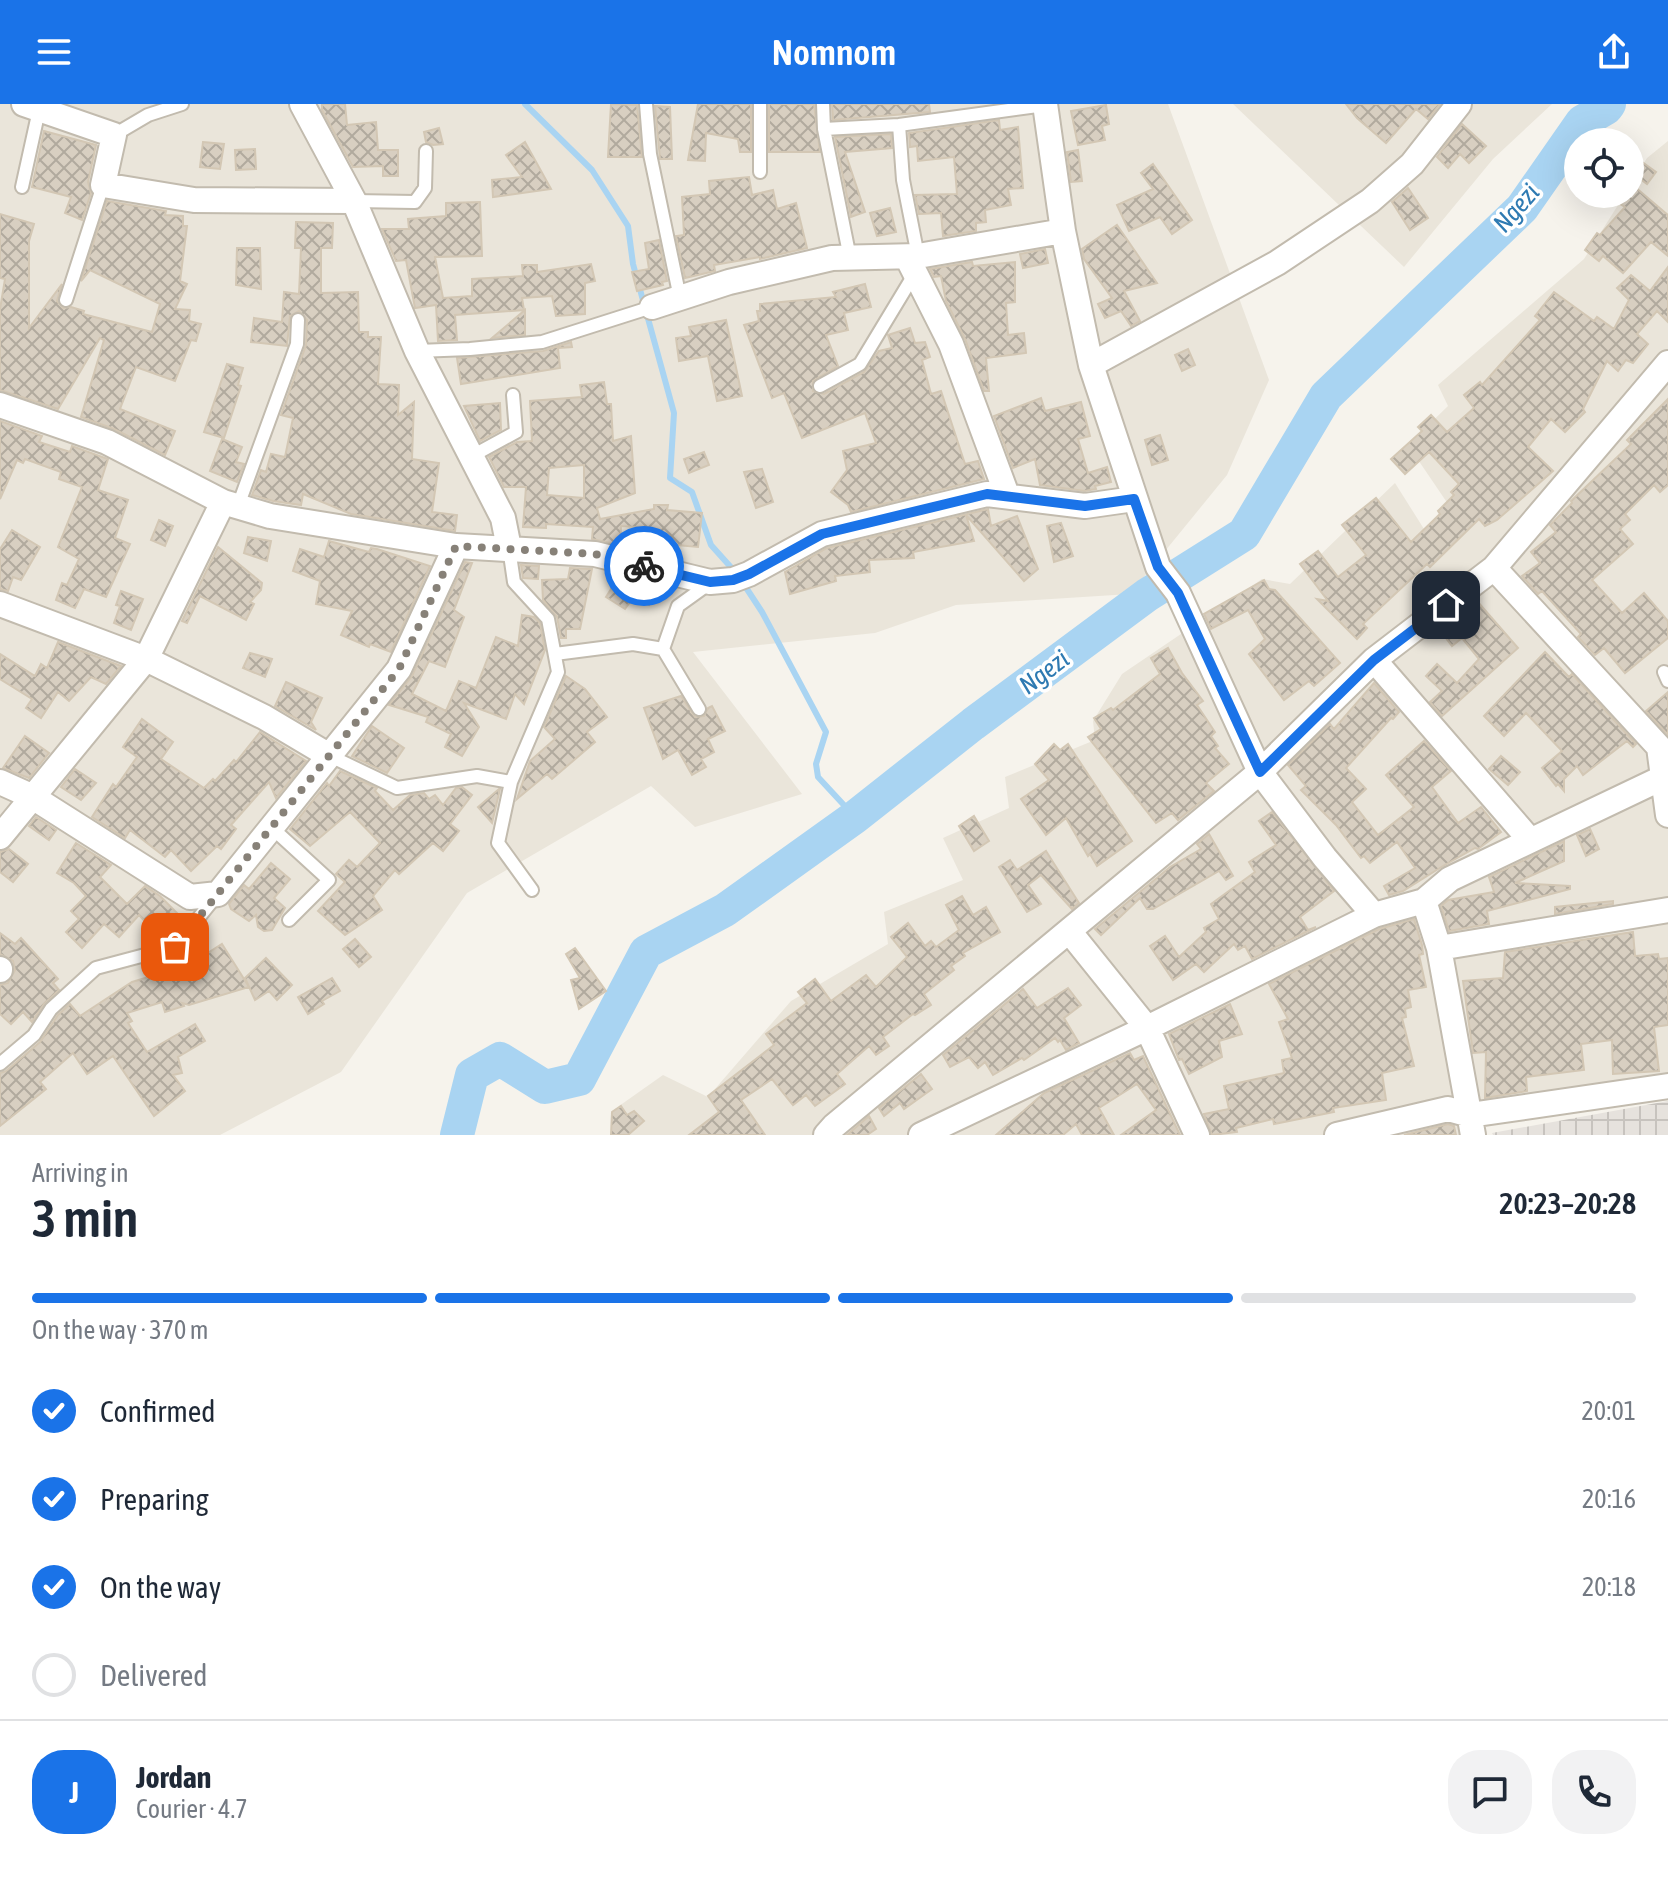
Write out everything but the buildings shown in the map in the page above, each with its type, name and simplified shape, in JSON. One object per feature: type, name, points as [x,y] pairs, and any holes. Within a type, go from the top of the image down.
[{"type":"street","points":[[302,104],[354,201],[417,351],[503,518],[509,548]]},
{"type":"street","points":[[1045,104],[1063,231],[1091,365],[1158,567],[1178,593],[1260,772],[1325,858],[1374,915]]},
{"type":"street","points":[[1091,365],[1277,263],[1370,201],[1412,164],[1459,104]]},
{"type":"street","points":[[32,107],[114,135],[103,185],[194,200],[354,201]]},
{"type":"street","points":[[644,309],[729,282],[832,258],[914,262],[1063,231]]},
{"type":"street","points":[[914,262],[951,344],[1007,495]]},
{"type":"street","points":[[826,1135],[1260,772],[1374,660],[1494,568],[1668,363]]},
{"type":"street","points":[[0,405],[107,442],[231,504],[270,516],[456,546],[595,554],[731,579],[822,534],[987,494],[1085,506],[1134,499]]},
{"type":"street","points":[[0,837],[146,659],[231,504]]},
{"type":"street","points":[[0,782],[31,796],[190,897],[218,894],[399,669],[456,546]]},
{"type":"street","points":[[1494,568],[1664,746],[1662,778],[1668,815]]},
{"type":"street","points":[[0,604],[146,659],[264,717],[328,755]]},
{"type":"street","points":[[1374,660],[1530,840]]},
{"type":"street","points":[[921,1135],[1147,1028],[1374,915],[1424,901],[1450,879],[1662,778]]},
{"type":"street","points":[[1424,901],[1439,948],[1472,1125]]},
{"type":"street","points":[[1439,948],[1668,910]]},
{"type":"street","points":[[1069,931],[1147,1028],[1197,1135]]},
{"type":"street","points":[[1337,1135],[1448,1109],[1472,1125],[1668,1086]]},
{"type":"lane","points":[[114,135],[150,110],[182,104]]},
{"type":"lane","points":[[646,104],[650,154],[680,298]]},
{"type":"lane","points":[[760,104],[760,172]]},
{"type":"lane","points":[[823,104],[824,129],[850,258]]},
{"type":"lane","points":[[824,129],[899,125],[1045,104]]},
{"type":"lane","points":[[22,187],[32,107]]},
{"type":"lane","points":[[820,386],[860,364],[914,262],[899,125]]},
{"type":"lane","points":[[354,201],[415,202],[425,188],[426,151]]},
{"type":"lane","points":[[66,300],[103,185]]},
{"type":"lane","points":[[417,351],[542,342],[644,309]]},
{"type":"lane","points":[[231,504],[297,344],[298,320]]},
{"type":"lane","points":[[472,456],[516,432],[513,395]]},
{"type":"lane","points":[[509,548],[514,582],[548,619],[558,672],[511,782],[498,843],[532,890]]},
{"type":"lane","points":[[663,649],[678,606],[731,579]]},
{"type":"lane","points":[[555,654],[633,644],[663,649],[699,709]]},
{"type":"lane","points":[[328,755],[397,788],[477,776],[511,782]]},
{"type":"lane","points":[[271,827],[329,880],[289,920]]},
{"type":"lane","points":[[0,1064],[34,1035],[51,1009],[96,968],[175,947],[218,894]]},
{"type":"shaded area","points":[[0,104],[1168,104],[1269,380],[1227,475],[1130,594],[956,605],[875,633],[693,652],[802,794],[695,827],[651,786],[467,893],[341,1072],[220,1135],[0,1135]]},
{"type":"shaded area","points":[[1233,104],[1552,104],[1493,159],[1404,267]]},
{"type":"shaded area","points":[[1668,141],[1668,1078],[1476,1117],[1477,1135],[620,1135],[612,1111],[663,1075],[708,1097],[791,1001],[888,944],[884,912],[963,880],[943,838],[1009,808],[1005,777],[1095,740],[1093,721],[1122,674],[1262,579],[1290,584],[1395,483],[1424,529],[1448,504],[1408,445],[1448,406],[1438,385],[1584,259],[1616,208],[1644,208],[1644,163]]},
{"type":"shaded area","points":[[1668,1101],[1668,1135],[1492,1133]]},
{"type":"waterway","points":[[525,104],[592,170],[628,226],[633,264],[674,413],[670,478],[692,492],[711,545],[737,574]]},
{"type":"waterway","name":"Ngezi","points":[[457,1135],[472,1075],[500,1059],[545,1087],[579,1079],[646,952],[725,910],[855,817],[973,724],[1147,595],[1244,534],[1326,396],[1522,208],[1582,122],[1609,104]]},
{"type":"waterway","points":[[743,583],[762,612],[826,732],[816,764],[818,777],[855,817]]},
{"type":"way so far","points":[[175,947],[399,669],[456,546],[595,554],[644,566]]},
{"type":"route","points":[[644,566],[710,582],[733,580],[822,534],[987,494],[1085,506],[1134,499],[1158,567],[1178,593],[1260,772],[1374,660],[1446,605]]}]
